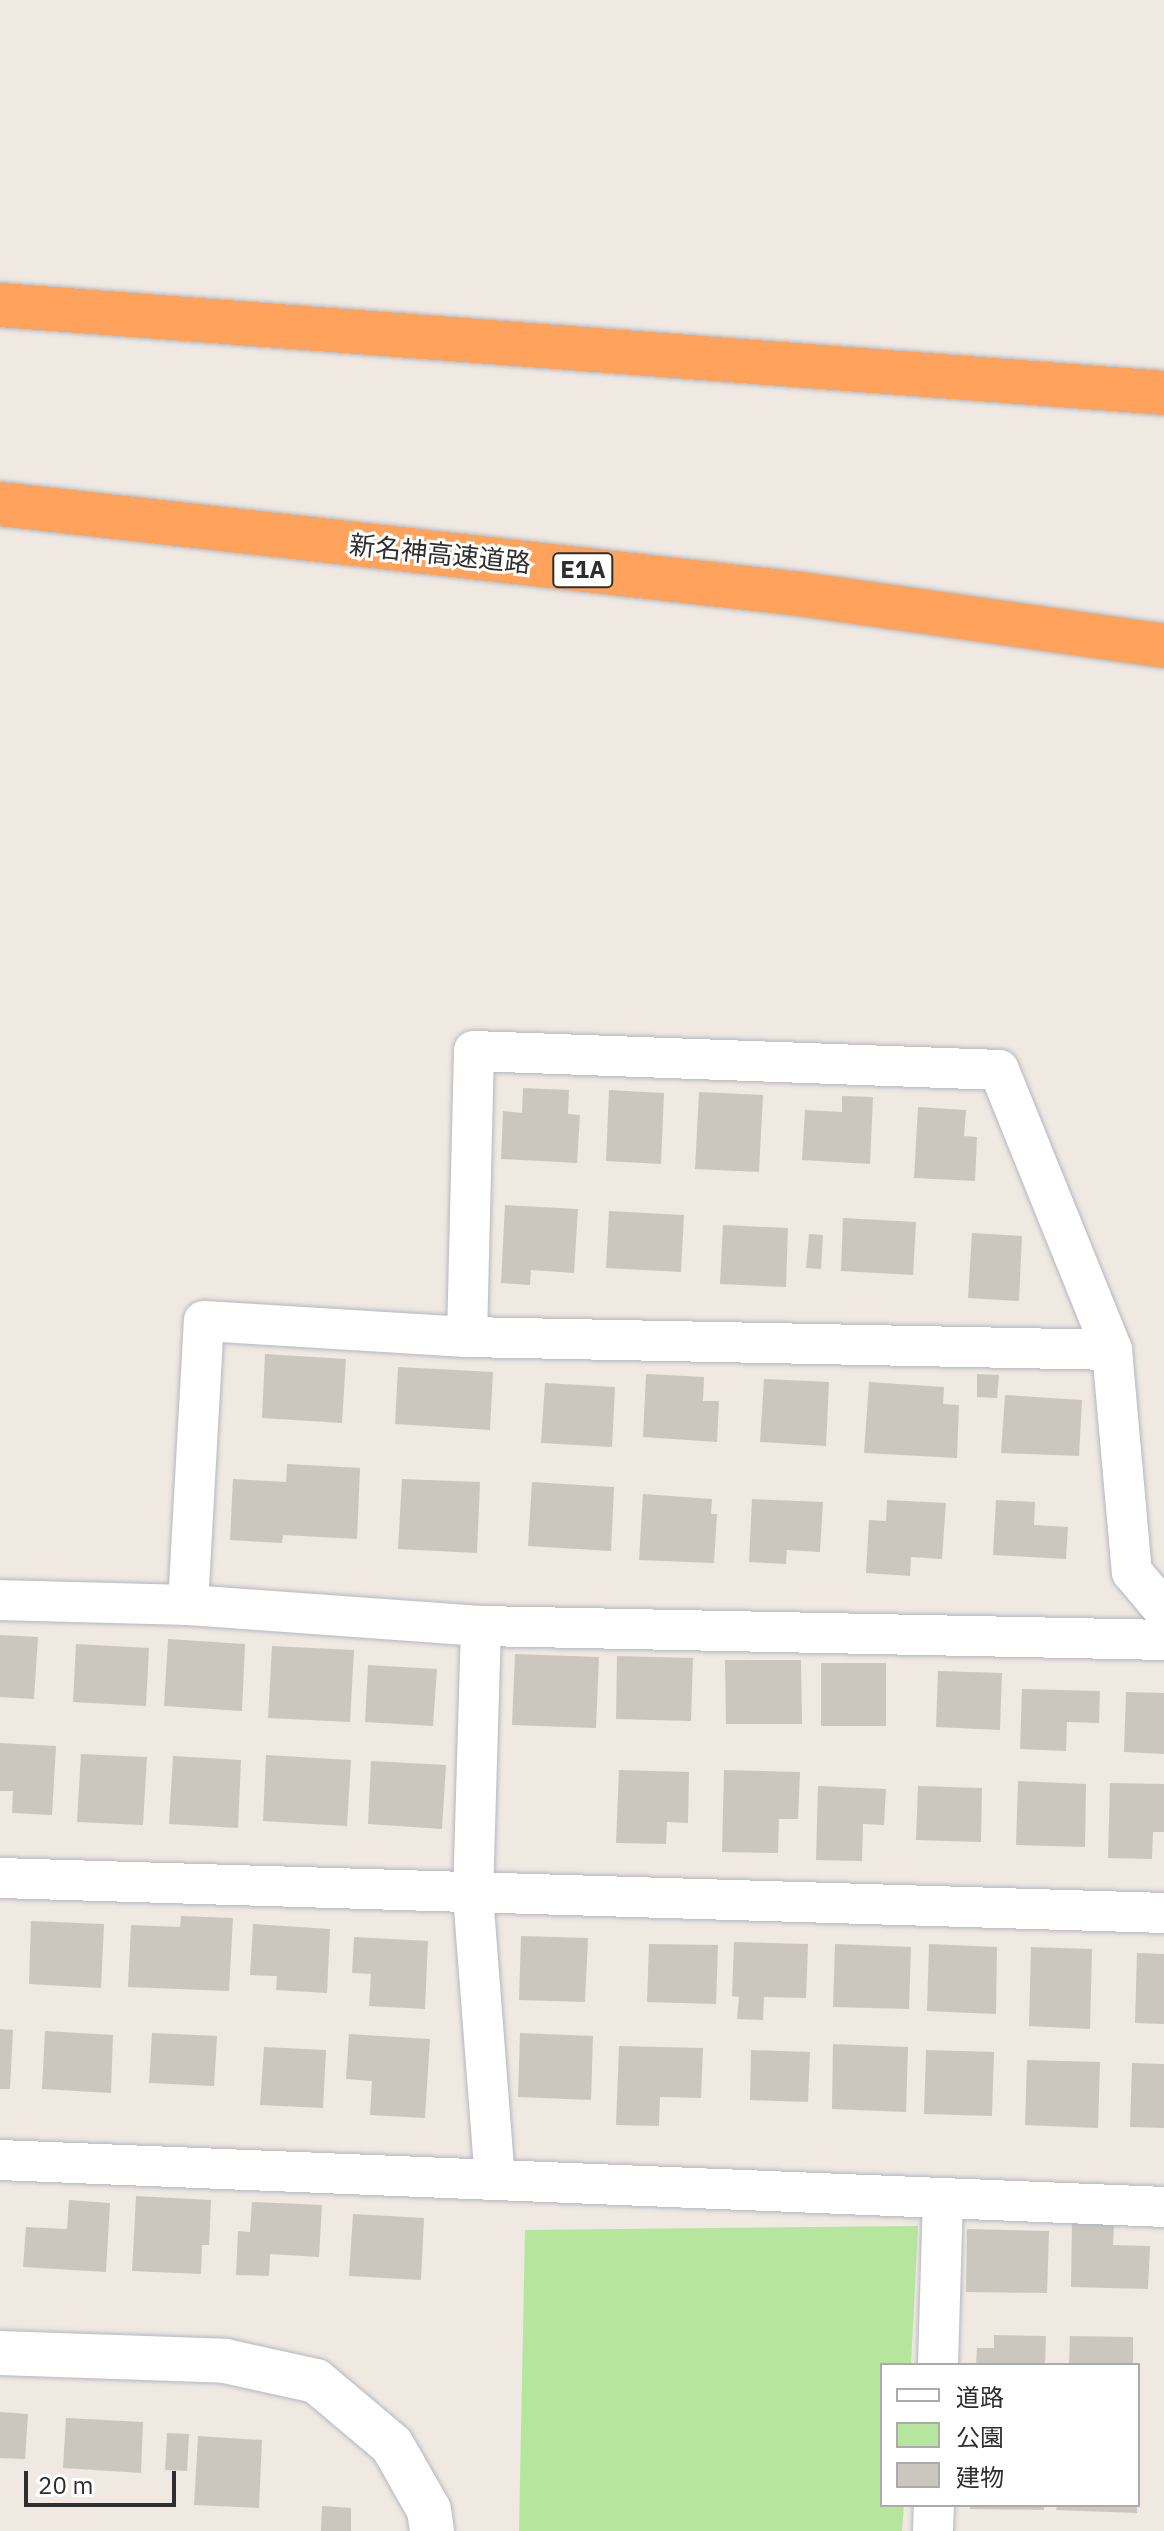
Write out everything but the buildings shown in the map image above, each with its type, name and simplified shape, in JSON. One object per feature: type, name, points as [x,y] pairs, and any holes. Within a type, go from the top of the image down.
[{"type":"highway","points":[[0,305],[1164,393]]},
{"type":"highway","name":"新名神高速道路","points":[[0,504],[800,594],[1164,646]]},
{"type":"street","points":[[467,1337],[474,1051],[999,1070],[1112,1350],[1132,1572],[1164,1610]]},
{"type":"street","points":[[188,1605],[204,1321],[467,1337],[1112,1350]]},
{"type":"street","points":[[0,1600],[188,1605],[481,1626],[1164,1640]]},
{"type":"street","points":[[481,1626],[473,1895],[495,2179]]},
{"type":"street","points":[[0,1878],[473,1895],[1164,1913]]},
{"type":"street","points":[[0,2160],[1164,2207]]},
{"type":"street","points":[[938,2363],[943,2198]]},
{"type":"street","points":[[0,2353],[225,2361],[316,2381],[392,2445],[429,2510],[432,2531]]},
{"type":"street","points":[[933,2531],[934,2507]]},
{"type":"green space","points":[[918,2226],[911,2363],[880,2363],[880,2507],[904,2507],[902,2531],[519,2531],[525,2230]]}]
